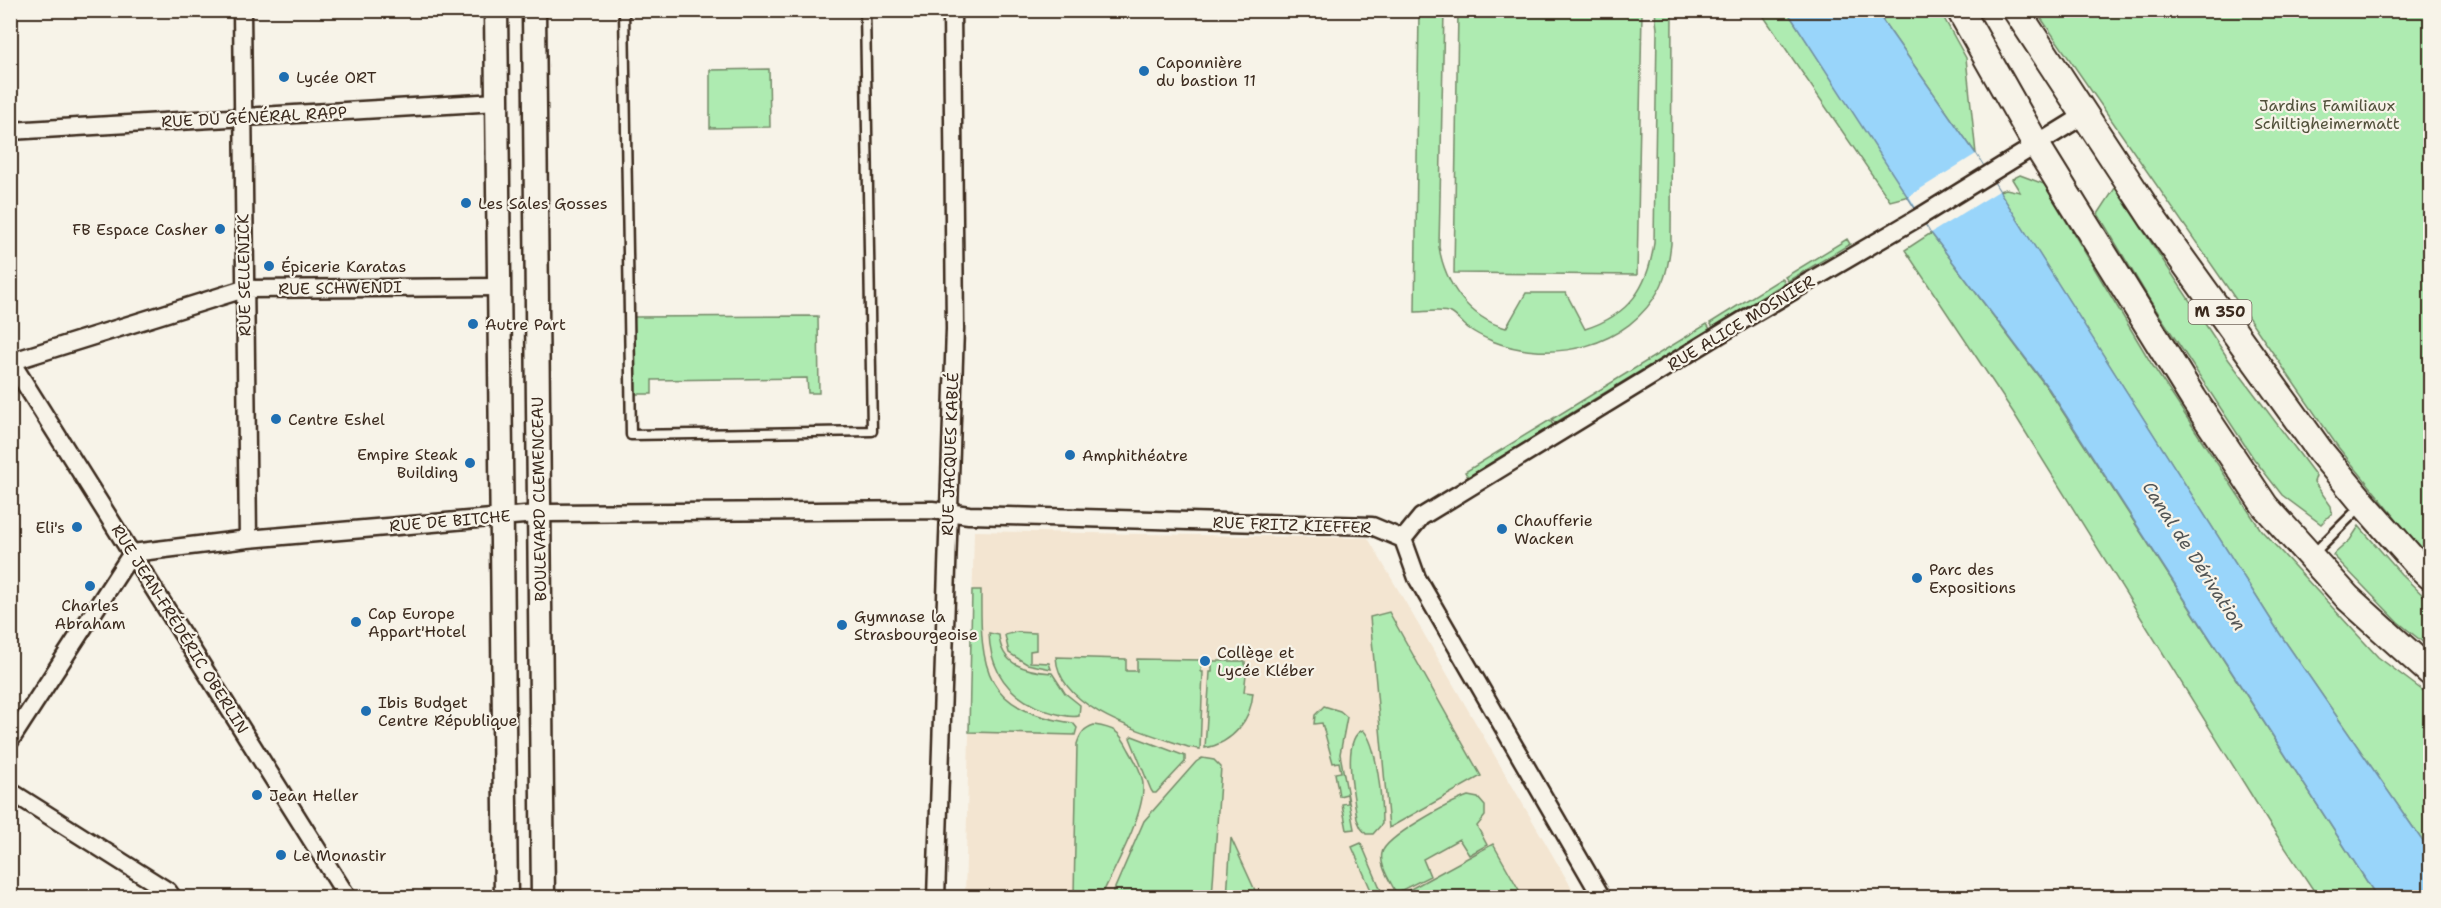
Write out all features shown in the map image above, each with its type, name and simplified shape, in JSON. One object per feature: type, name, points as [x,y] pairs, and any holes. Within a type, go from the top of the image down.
[{"type":"main road","name":"M 350","points":[[2016,10],[2160,228],[2320,451],[2363,503],[2430,576]]},
{"type":"main road","points":[[1965,12],[2037,146],[2198,407],[2265,506],[2348,598],[2430,672]]},
{"type":"street","name":"RUE SELLENICK","points":[[242,10],[248,539]]},
{"type":"street","points":[[496,10],[506,897]]},
{"type":"street","name":"BOULEVARD CLEMENCEAU","points":[[534,10],[543,897]]},
{"type":"street","name":"RUE JACQUES KABLÉ","points":[[936,897],[955,329],[952,10]]},
{"type":"street","points":[[497,102],[535,101]]},
{"type":"street","name":"RUE DU GÉNÉRAL RAPP","points":[[10,131],[497,102]]},
{"type":"street","name":"RUE ALICE MOSNIER","points":[[1403,539],[1421,517],[1745,319],[2037,146],[2086,114]]},
{"type":"street","name":"RUE SCHWENDI","points":[[11,361],[244,289],[499,287]]},
{"type":"street","name":"RUE JEAN-FRÉDÉRIC OBERLIN","points":[[11,361],[348,897]]},
{"type":"street","name":"RUE DE BITCHE","points":[[132,553],[248,539],[501,516],[932,510],[948,512]]},
{"type":"street","name":"RUE FRITZ KIEFFER","points":[[948,512],[969,515],[1372,526],[1403,539]]},
{"type":"street","points":[[1403,539],[1418,578],[1602,897]]},
{"type":"street","points":[[10,741],[132,553]]},
{"type":"street","points":[[10,791],[168,891],[173,897]]},
{"type":"lane","points":[[624,10],[631,435],[872,431],[865,10]]},
{"type":"lane","points":[[2311,557],[2363,503]]},
{"type":"shaded area","name":"Collège et Lycée Kléber","points":[[974,531],[1368,538],[1577,897],[965,898]]},
{"type":"green space","points":[[1419,11],[1444,11],[1439,247],[1442,261],[1453,286],[1470,308],[1493,323],[1506,328],[1526,293],[1566,293],[1585,329],[1614,316],[1625,308],[1641,286],[1651,259],[1654,243],[1657,29],[1655,11],[1672,11],[1671,244],[1666,272],[1660,288],[1646,308],[1629,325],[1587,346],[1539,351],[1515,348],[1492,341],[1471,330],[1451,313],[1415,312]]},
{"type":"green space","points":[[1458,11],[1642,11],[1637,275],[1454,273]]},
{"type":"green space","points":[[1760,11],[1787,11],[1909,196],[1890,201]]},
{"type":"green space","points":[[1876,11],[1940,11],[1966,58],[1976,154]]},
{"type":"green space","name":"Jardins Familiaux Schiltigheimermatt","points":[[2036,11],[2430,11],[2430,560],[2338,447]]},
{"type":"green space","points":[[769,69],[770,127],[710,128],[710,70]]},
{"type":"green space","points":[[2020,175],[2044,184],[2151,363],[2261,530],[2378,657],[2430,696],[2430,852],[2280,634],[1999,191],[2006,189],[2020,192],[2012,179]]},
{"type":"green space","points":[[2115,188],[2229,360],[2316,476],[2314,482],[2331,506],[2332,513],[2321,524],[2282,495],[2254,459],[2151,302],[2098,214]]},
{"type":"green space","points":[[1931,233],[2048,389],[2377,897],[2318,897],[2270,825],[2013,412],[1905,250]]},
{"type":"green space","points":[[1847,239],[1850,244],[1788,281],[1785,277]]},
{"type":"green space","points":[[1782,278],[1785,283],[1713,327],[1710,323]]},
{"type":"green space","points":[[818,316],[819,393],[808,393],[807,378],[652,380],[652,394],[634,394],[633,317]]},
{"type":"green space","points":[[1707,324],[1710,329],[1555,423],[1552,419]]},
{"type":"green space","points":[[1550,420],[1553,425],[1468,477],[1465,472]]},
{"type":"green space","points":[[2359,526],[2401,574],[2430,602],[2430,648],[2398,622],[2333,555],[2350,540]]},
{"type":"green space","points":[[972,590],[981,590],[982,643],[986,664],[993,682],[1005,696],[1021,708],[1043,717],[1073,723],[1077,728],[1075,735],[969,732]]},
{"type":"green space","points":[[1389,612],[1481,776],[1389,828],[1370,617]]},
{"type":"green space","points":[[1016,632],[1036,633],[1036,650],[1030,651],[1030,662],[1049,663],[1051,669],[1027,664],[1009,653],[1005,635]]},
{"type":"green space","points":[[989,633],[999,635],[1004,653],[1016,664],[1024,668],[1052,673],[1065,693],[1080,705],[1079,716],[1067,716],[1047,711],[1022,699],[1013,691],[1004,682],[993,660]]},
{"type":"green space","points":[[1056,657],[1126,659],[1126,671],[1137,671],[1137,659],[1202,660],[1200,749],[1129,727],[1089,706],[1072,692],[1061,676]]},
{"type":"green space","points":[[1212,661],[1245,661],[1245,666],[1247,666],[1244,692],[1253,693],[1249,712],[1239,729],[1224,741],[1205,748],[1210,672],[1212,672]]},
{"type":"green space","points":[[1324,706],[1340,711],[1347,717],[1340,754],[1354,829],[1347,830],[1342,804],[1348,803],[1347,794],[1339,796],[1335,773],[1341,772],[1339,762],[1333,763],[1322,723],[1314,724],[1315,715]]},
{"type":"green space","points":[[1094,725],[1112,729],[1123,739],[1139,769],[1143,789],[1133,829],[1101,897],[1079,897],[1074,895],[1077,744],[1083,732]]},
{"type":"green space","points":[[1363,730],[1368,737],[1376,761],[1380,789],[1382,824],[1373,834],[1366,834],[1357,819],[1352,785],[1350,757],[1352,745],[1356,735]]},
{"type":"green space","points":[[1132,736],[1185,756],[1185,762],[1156,793],[1151,790],[1130,738]]},
{"type":"green space","points":[[1202,758],[1214,760],[1221,767],[1212,897],[1111,897],[1144,821]]},
{"type":"green space","points":[[1468,796],[1478,798],[1485,806],[1485,816],[1477,826],[1487,845],[1469,855],[1459,839],[1423,859],[1430,876],[1396,893],[1382,863],[1382,853],[1386,846],[1420,821]]},
{"type":"green space","points":[[1231,838],[1258,897],[1227,897]]},
{"type":"green space","points":[[1361,843],[1383,895],[1374,897],[1352,847]]},
{"type":"green space","points":[[1493,844],[1523,897],[1396,897]]},
{"type":"water","name":"Canal de Dérivation","points":[[1787,11],[1876,11],[1976,154],[2280,634],[2430,852],[2430,897],[2377,897],[2049,389],[1931,233]]},
{"type":"pier","points":[[1976,154],[1999,191],[1931,233],[1909,196]]},
{"type":"place","name":"Caponnière du bastion 11","points":[[1144,71]]},
{"type":"place","name":"Lycée ORT","points":[[284,77]]},
{"type":"place","name":"Les Sales Gosses","points":[[466,203]]},
{"type":"place","name":"FB Espace Casher","points":[[220,229]]},
{"type":"place","name":"Épicerie Karatas","points":[[269,266]]},
{"type":"place","name":"Autre Part","points":[[473,324]]},
{"type":"place","name":"Centre Eshel","points":[[276,419]]},
{"type":"place","name":"Amphithéatre","points":[[1070,455]]},
{"type":"place","name":"Empire Steak Building","points":[[470,463]]},
{"type":"place","name":"Eli's","points":[[77,527]]},
{"type":"place","name":"Chaufferie Wacken","points":[[1502,529]]},
{"type":"place","name":"Parc des Expositions","points":[[1917,578]]},
{"type":"place","name":"Charles Abraham","points":[[90,586]]},
{"type":"place","name":"Cap Europe Appart'Hotel","points":[[356,622]]},
{"type":"place","name":"Gymnase la Strasbourgeoise","points":[[842,625]]},
{"type":"place","name":"Collège et Lycée Kléber","points":[[1205,661]]},
{"type":"place","name":"Ibis Budget Centre République","points":[[366,711]]},
{"type":"place","name":"Jean Heller","points":[[257,795]]},
{"type":"place","name":"Le Monastir","points":[[281,855]]}]
